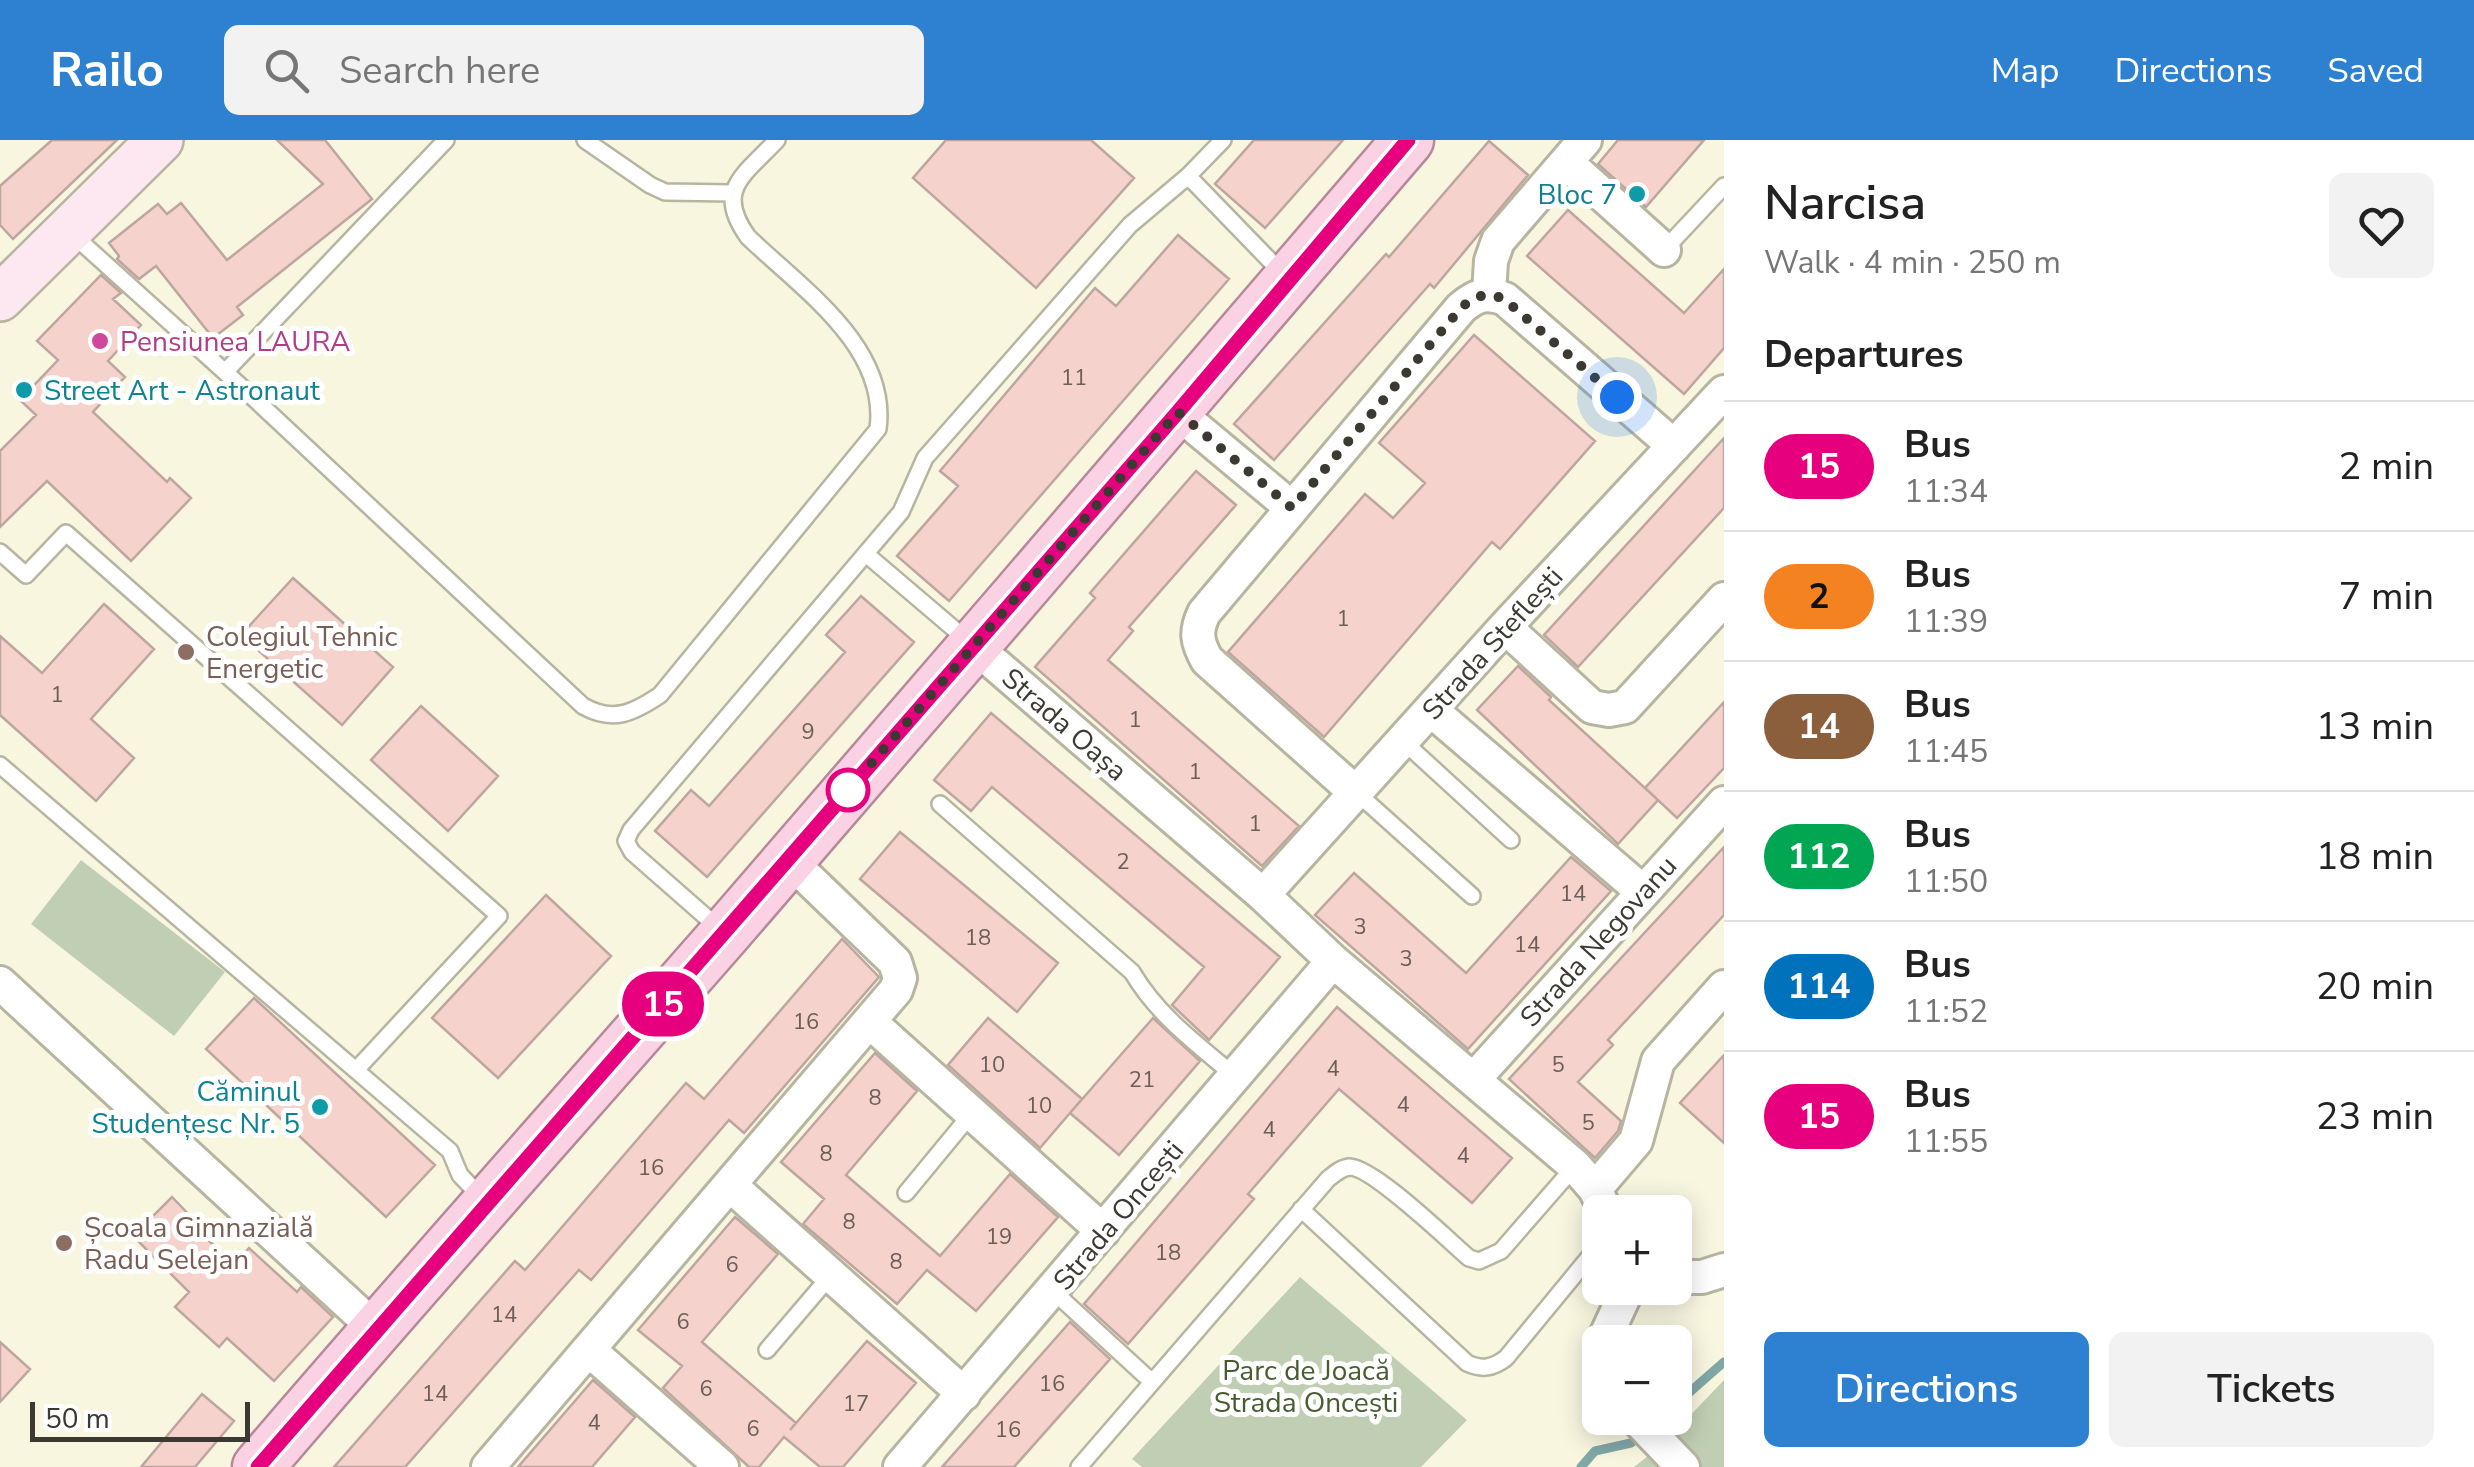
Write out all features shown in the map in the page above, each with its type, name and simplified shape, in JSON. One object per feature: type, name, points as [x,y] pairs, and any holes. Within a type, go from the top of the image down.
[{"type":"main road","points":[[258,1467],[1178,412],[1408,140]]},
{"type":"street","points":[[0,298],[160,140]]},
{"type":"street","points":[[1489,293],[1490,262],[1498,241],[1575,151],[1664,250]]},
{"type":"street","points":[[1355,792],[1207,660],[1196,629],[1204,612],[1461,308],[1473,297],[1489,293],[1504,299],[1674,446]]},
{"type":"street","name":"Strada Steflești","points":[[1262,895],[1724,392]]},
{"type":"street","points":[[1178,412],[1292,508]]},
{"type":"street","points":[[1505,627],[1592,708],[1609,710],[1625,706],[1724,599]]},
{"type":"street","name":"Strada Oașa","points":[[974,646],[1474,1079],[1592,1189]]},
{"type":"street","points":[[1431,710],[1642,891]]},
{"type":"street","name":"Strada Negovanu","points":[[1474,1079],[1724,803]]},
{"type":"street","points":[[488,1467],[896,990],[900,978],[895,962],[788,860]]},
{"type":"street","name":"Strada Oncești","points":[[900,1467],[1334,961]]},
{"type":"street","points":[[0,983],[376,1328]]},
{"type":"street","points":[[1592,1189],[1636,1141],[1658,1061],[1724,987]]},
{"type":"street","points":[[870,1022],[1103,1231]]},
{"type":"street","points":[[730,1184],[964,1394]]},
{"type":"street","points":[[1692,1278],[1724,1270]]},
{"type":"street","points":[[589,1350],[722,1467]]},
{"type":"street","points":[[1653,1435],[1673,1456]]},
{"type":"lane","points":[[225,372],[446,140]]},
{"type":"lane","points":[[585,140],[650,186],[665,192],[734,193]]},
{"type":"lane","points":[[68,231],[583,706],[598,715],[618,717],[660,695],[878,429],[877,388],[852,337],[748,237],[734,218],[730,204],[742,178],[777,140]]},
{"type":"lane","points":[[725,934],[632,852],[626,841],[631,830],[901,512],[925,458],[1130,225],[1223,140]]},
{"type":"lane","points":[[1188,176],[1288,280]]},
{"type":"lane","points":[[1664,250],[1724,186]]},
{"type":"lane","points":[[0,552],[26,575],[66,533],[498,916],[356,1070]]},
{"type":"lane","name":"Strada Oașa","points":[[866,554],[974,646]]},
{"type":"lane","points":[[1403,741],[1511,840]]},
{"type":"lane","points":[[0,765],[450,1151],[460,1175],[488,1203]]},
{"type":"lane","points":[[1355,792],[1472,896]]},
{"type":"lane","points":[[940,804],[1132,972],[1147,998],[1167,1019],[1236,1077]]},
{"type":"lane","points":[[906,1193],[972,1113]]},
{"type":"lane","points":[[1079,1467],[1328,1178],[1348,1167],[1371,1174],[1469,1258],[1480,1261],[1592,1189]]},
{"type":"lane","points":[[1301,1210],[1467,1363],[1476,1367],[1497,1365],[1506,1358],[1582,1266]]},
{"type":"lane","points":[[767,1350],[831,1275]]},
{"type":"lane","points":[[1052,1292],[1152,1382]]},
{"type":"green space","points":[[81,860],[225,972],[174,1036],[31,924]]},
{"type":"green space","name":"Parc de Joacă Strada Oncești","points":[[1300,1277],[1467,1420],[1421,1467],[1142,1467],[1132,1459]]},
{"type":"green space","points":[[1724,1380],[1724,1467],[1634,1467],[1672,1435],[1692,1435],[1692,1414]]},
{"type":"building","points":[[52,140],[117,140],[13,239],[0,225],[0,186]]},
{"type":"building","points":[[277,140],[325,140],[372,199],[237,307],[243,315],[213,338],[156,266],[139,279],[117,259],[119,256],[109,243],[158,204],[167,214],[181,203],[227,260],[323,184]]},
{"type":"building","points":[[946,140],[1091,140],[1134,178],[1036,288],[913,178]]},
{"type":"building","points":[[1254,140],[1343,140],[1265,228],[1215,184]]},
{"type":"building","name":"Bloc 7","points":[[1618,140],[1704,140],[1646,207],[1598,164]]},
{"type":"building","points":[[1489,141],[1528,175],[1434,288],[1430,284],[1274,460],[1234,424],[1386,254],[1389,257]]},
{"type":"building","points":[[1568,210],[1684,313],[1724,269],[1724,348],[1684,394],[1527,256]]},
{"type":"building","points":[[1178,235],[1229,279],[949,601],[897,556],[958,486],[940,471],[1095,288],[1116,306]]},
{"type":"building","points":[[101,275],[121,293],[113,299],[141,325],[108,361],[125,377],[93,412],[167,482],[170,478],[191,498],[131,561],[47,481],[0,527],[0,451],[36,415],[20,400],[58,360],[37,341]]},
{"type":"building","points":[[1474,335],[1595,441],[1500,549],[1492,542],[1324,737],[1228,652],[1365,494],[1393,518],[1425,483],[1379,443]]},
{"type":"building","points":[[1724,438],[1724,508],[1578,667],[1544,635]]},
{"type":"building","points":[[1196,471],[1236,505],[1129,627],[1133,631],[1108,660],[1299,826],[1262,866],[1035,667],[1095,598],[1090,593]]},
{"type":"building","points":[[293,578],[393,667],[342,725],[241,635]]},
{"type":"building","points":[[861,596],[914,642],[707,877],[655,831],[691,790],[709,806],[845,652],[826,635]]},
{"type":"building","name":"Colegiul Tehnic Energetic","points":[[104,604],[154,649],[91,719],[134,758],[96,801],[0,715],[0,636],[42,673]]},
{"type":"building","points":[[1518,666],[1551,697],[1549,700],[1658,800],[1618,844],[1477,710]]},
{"type":"building","points":[[1724,702],[1724,768],[1677,818],[1645,788]]},
{"type":"building","points":[[421,706],[498,776],[448,831],[371,760]]},
{"type":"building","points":[[991,713],[1280,957],[1209,1040],[1172,1005],[1204,967],[992,787],[971,811],[934,780]]},
{"type":"building","points":[[900,832],[1058,963],[1017,1012],[860,879]]},
{"type":"building","points":[[1724,847],[1724,915],[1608,1040],[1613,1045],[1578,1082],[1621,1121],[1618,1131],[1595,1158],[1509,1079]]},
{"type":"building","points":[[1571,857],[1611,891],[1468,1049],[1315,915],[1354,873],[1466,973]]},
{"type":"building","points":[[546,895],[611,956],[498,1078],[432,1018]]},
{"type":"building","points":[[842,939],[879,977],[744,1133],[729,1120],[591,1280],[579,1270],[405,1467],[334,1467],[515,1261],[525,1270],[686,1083],[704,1099]]},
{"type":"building","name":"Căminul Studențesc Nr. 5","points":[[254,998],[435,1165],[386,1217],[206,1049]]},
{"type":"building","points":[[1337,1007],[1512,1158],[1472,1203],[1339,1089],[1248,1194],[1254,1199],[1128,1344],[1084,1304]]},
{"type":"building","points":[[988,1018],[1082,1099],[1040,1148],[948,1065]]},
{"type":"building","points":[[1153,1018],[1200,1061],[1119,1155],[1070,1113]]},
{"type":"building","points":[[875,1053],[917,1091],[846,1175],[940,1256],[1010,1174],[1058,1217],[976,1311],[927,1270],[897,1304],[803,1224],[824,1199],[781,1162]]},
{"type":"building","points":[[1724,1055],[1724,1143],[1680,1103]]},
{"type":"building","points":[[172,1197],[202,1228],[198,1231],[235,1264],[249,1248],[297,1292],[301,1287],[333,1317],[274,1381],[227,1338],[219,1347],[175,1307],[189,1292],[133,1236]]},
{"type":"building","points":[[735,1217],[778,1254],[702,1342],[796,1423],[790,1430],[867,1341],[916,1383],[843,1467],[820,1467],[784,1437],[759,1467],[749,1467],[663,1388],[682,1366],[638,1330]]},
{"type":"building","points":[[1070,1322],[1110,1359],[1014,1467],[942,1467]]},
{"type":"building","points":[[0,1342],[30,1369],[0,1402]]},
{"type":"building","points":[[593,1380],[635,1417],[592,1467],[518,1467]]},
{"type":"building","points":[[202,1394],[234,1421],[195,1467],[141,1467]]},
{"type":"waterway","points":[[1692,1390],[1724,1362]]},
{"type":"waterway","points":[[1581,1467],[1595,1451],[1631,1443],[1640,1435]]},
{"type":"bus line","name":"15","points":[[258,1467],[1178,412],[1408,140]]},
{"type":"place","name":"Bloc 7","points":[[1637,194]]},
{"type":"place","name":"Pensiunea LAURA","points":[[100,341]]},
{"type":"place","name":"Street Art - Astronaut","points":[[24,390]]},
{"type":"place","name":"Colegiul Tehnic Energetic","points":[[186,652]]},
{"type":"place","name":"Căminul Studențesc Nr. 5","points":[[320,1107]]},
{"type":"place","name":"Școala Gimnazială Radu Selejan","points":[[64,1243]]},
{"type":"route","points":[[848,790],[1178,412],[1292,508],[1461,308],[1473,297],[1489,293],[1504,299],[1617,397]]}]
